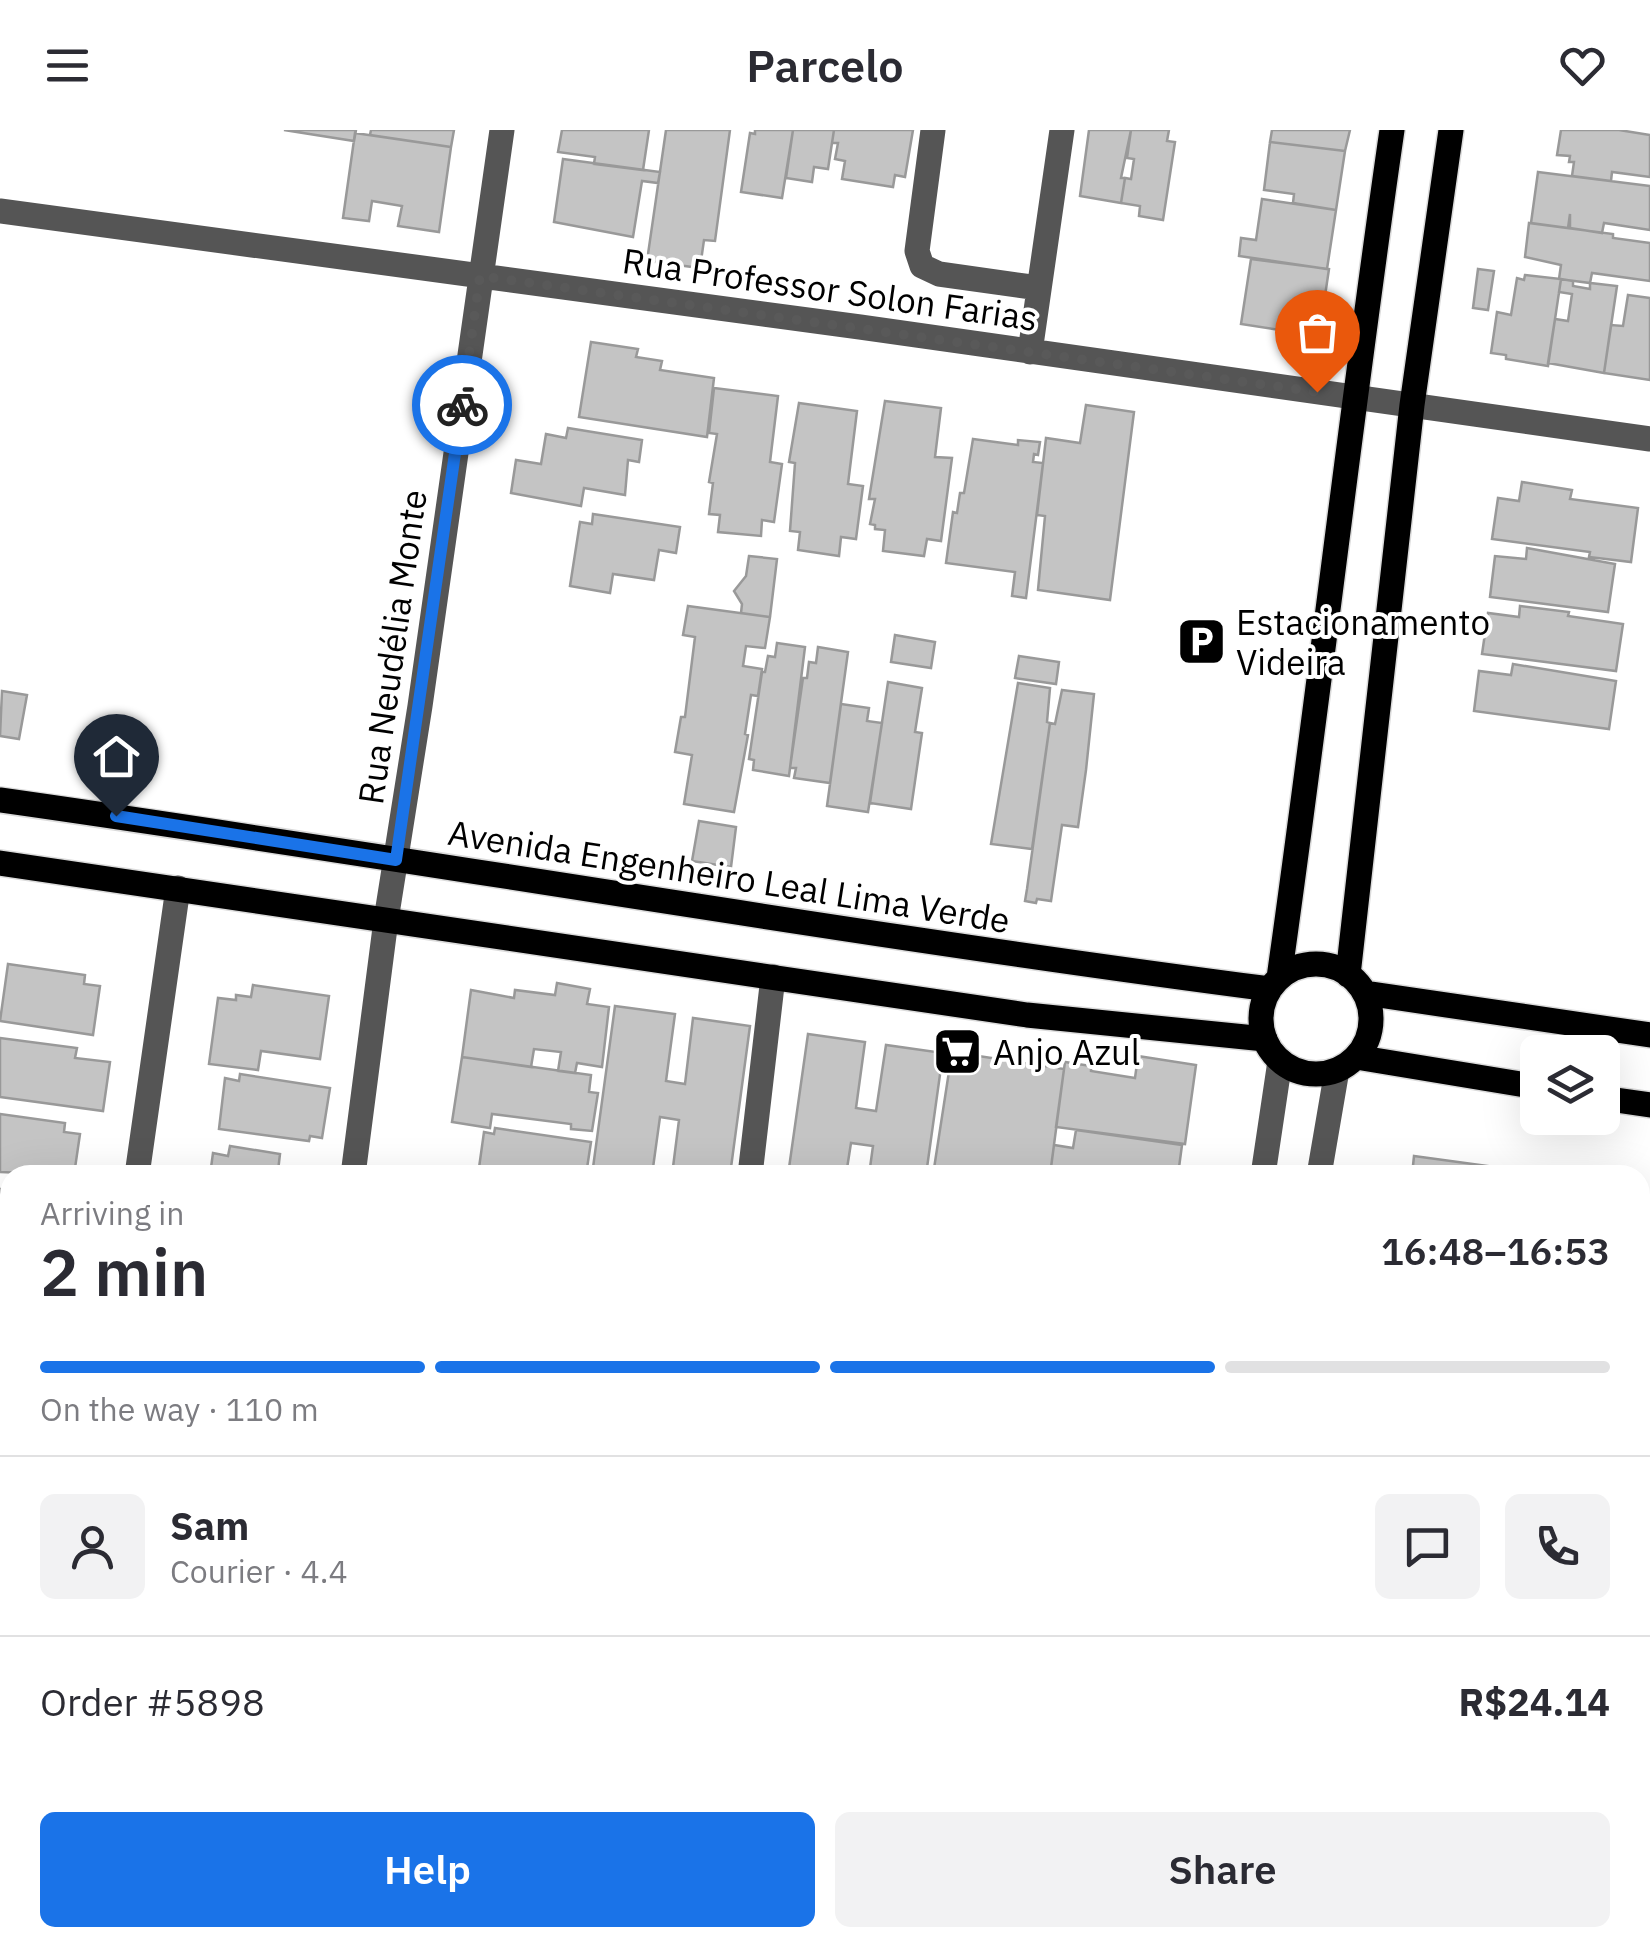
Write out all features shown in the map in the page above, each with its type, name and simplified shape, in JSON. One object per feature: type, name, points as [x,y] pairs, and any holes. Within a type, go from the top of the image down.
[{"type":"main road","points":[[1274,984],[1315,726],[1353,398],[1392,130]]},
{"type":"main road","points":[[1347,1063],[1364,1045],[1371,1020],[1357,984],[1412,406],[1451,130]]},
{"type":"main road","name":"Avenida Engenheiro Leal Lima Verde","points":[[0,800],[1023,957],[1274,984]]},
{"type":"main road","points":[[0,862],[1027,1015],[1265,1039]]},
{"type":"main road","points":[[1520,1085],[1347,1063],[1307,1074],[1280,1061],[1265,1039],[1260,1022],[1262,1005],[1274,984],[1290,970],[1320,964],[1357,984],[1650,1035]]},
{"type":"main road","points":[[1620,1101],[1650,1106]]},
{"type":"street","name":"Rua Neudélia Monte","points":[[355,1165],[386,920],[502,130]]},
{"type":"street","points":[[933,130],[916,251],[922,266],[939,274],[1040,288]]},
{"type":"street","points":[[1030,352],[1062,130]]},
{"type":"street","name":"Rua Professor Solon Farias","points":[[0,211],[1650,440]]},
{"type":"street","points":[[138,1165],[178,888]]},
{"type":"street","points":[[751,1165],[773,977]]},
{"type":"street","points":[[1264,1165],[1280,1061]]},
{"type":"street","points":[[1322,1165],[1347,1063]]},
{"type":"building","points":[[284,130],[356,130],[354,141]]},
{"type":"building","points":[[371,130],[454,130],[451,147],[370,135]]},
{"type":"building","points":[[562,130],[649,130],[643,170],[594,164],[595,157],[558,152]]},
{"type":"building","points":[[666,130],[730,130],[715,241],[704,240],[700,268],[647,261]]},
{"type":"building","points":[[755,130],[793,130],[782,198],[741,192],[750,133],[755,134]]},
{"type":"building","points":[[793,130],[834,130],[828,169],[814,167],[812,182],[786,178]]},
{"type":"building","points":[[834,130],[913,130],[905,177],[895,175],[893,187],[842,179],[845,161],[835,159],[838,143],[832,143]]},
{"type":"building","points":[[1089,130],[1131,130],[1121,178],[1125,178],[1121,203],[1080,196]]},
{"type":"building","points":[[1131,130],[1169,130],[1167,141],[1175,142],[1163,220],[1139,216],[1140,206],[1121,203],[1125,178],[1131,179],[1134,159],[1127,158]]},
{"type":"building","points":[[1272,130],[1350,130],[1345,151],[1270,142]]},
{"type":"building","points":[[1561,130],[1619,130],[1650,135],[1650,177],[1612,172],[1611,181],[1572,176],[1574,162],[1569,162],[1570,156],[1557,155]]},
{"type":"building","points":[[355,133],[451,147],[439,232],[398,226],[402,206],[372,201],[369,221],[343,218]]},
{"type":"building","points":[[1270,142],[1345,151],[1336,210],[1293,203],[1294,194],[1264,190]]},
{"type":"building","points":[[563,159],[660,172],[658,183],[642,181],[633,237],[554,222]]},
{"type":"building","points":[[1538,172],[1650,186],[1650,230],[1604,223],[1602,233],[1570,228],[1570,214],[1568,228],[1531,223]]},
{"type":"building","points":[[1262,199],[1336,210],[1327,269],[1239,256],[1241,238],[1256,240]]},
{"type":"building","points":[[1529,223],[1650,243],[1650,281],[1592,273],[1590,283],[1559,279],[1561,265],[1525,257]]},
{"type":"building","points":[[1251,259],[1329,269],[1319,336],[1241,324]]},
{"type":"building","points":[[1478,269],[1494,271],[1488,310],[1473,308]]},
{"type":"building","points":[[1525,275],[1561,279],[1548,366],[1491,353],[1497,312],[1511,315],[1517,278],[1524,280]]},
{"type":"building","points":[[1561,279],[1590,289],[1590,283],[1617,286],[1604,373],[1548,363],[1555,319],[1568,321],[1572,294],[1559,292]]},
{"type":"building","points":[[1628,295],[1650,298],[1650,380],[1604,373],[1611,325],[1623,326]]},
{"type":"building","points":[[591,342],[638,349],[636,357],[662,361],[660,370],[714,378],[707,437],[579,417]]},
{"type":"building","points":[[714,388],[778,396],[770,462],[782,464],[774,522],[762,520],[761,536],[718,532],[720,515],[709,514],[713,483],[709,482],[717,434],[709,433]]},
{"type":"building","points":[[885,401],[941,408],[935,457],[952,458],[941,541],[927,539],[924,556],[883,551],[885,530],[870,524],[875,499],[869,499]]},
{"type":"building","points":[[799,403],[857,411],[848,484],[863,486],[856,539],[841,537],[839,556],[798,550],[800,532],[790,531],[795,463],[789,462]]},
{"type":"building","points":[[1086,405],[1134,412],[1110,600],[1038,590],[1045,516],[1037,515],[1046,438],[1080,443]]},
{"type":"building","points":[[568,428],[642,440],[639,462],[628,460],[625,495],[584,488],[581,506],[511,493],[516,460],[541,464],[546,434],[566,438]]},
{"type":"building","points":[[973,439],[1018,445],[1018,440],[1040,442],[1033,462],[1043,463],[1026,598],[1012,596],[1015,572],[946,563],[953,512],[957,513],[960,493],[964,493]]},
{"type":"building","points":[[1522,482],[1572,490],[1570,499],[1638,508],[1631,562],[1589,557],[1590,552],[1492,539],[1498,498],[1519,501]]},
{"type":"building","points":[[593,514],[680,527],[676,553],[659,550],[654,580],[613,574],[610,593],[570,586],[580,522],[592,524]]},
{"type":"building","points":[[1527,548],[1615,564],[1608,612],[1490,597],[1495,556],[1526,559]]},
{"type":"building","points":[[749,556],[777,559],[770,617],[741,613],[742,604],[734,591],[746,576]]},
{"type":"building","points":[[688,606],[770,617],[765,648],[746,646],[743,666],[762,669],[758,696],[751,695],[734,812],[684,804],[692,755],[675,752],[681,717],[685,717],[695,637],[683,635]]},
{"type":"building","points":[[1520,606],[1623,624],[1616,671],[1482,654],[1488,613],[1519,617]]},
{"type":"building","points":[[895,635],[935,642],[931,668],[891,662]]},
{"type":"building","points":[[777,643],[805,647],[789,776],[753,770],[754,760],[749,759],[762,672],[768,656],[775,657]]},
{"type":"building","points":[[818,647],[848,652],[830,783],[794,778],[796,768],[790,768],[803,678],[807,678],[809,662],[816,663]]},
{"type":"building","points":[[1019,656],[1059,662],[1056,684],[1015,678]]},
{"type":"building","points":[[1513,664],[1616,681],[1609,729],[1474,711],[1479,671],[1511,675]]},
{"type":"building","points":[[888,682],[922,688],[915,732],[922,733],[911,809],[870,803]]},
{"type":"building","points":[[1018,683],[1050,688],[1050,723],[1032,849],[991,844]]},
{"type":"building","points":[[1062,690],[1094,694],[1086,770],[1078,827],[1062,825],[1051,901],[1037,899],[1036,903],[1025,901],[1050,723],[1055,724]]},
{"type":"building","points":[[2,691],[27,695],[19,739],[0,736]]},
{"type":"building","points":[[841,704],[869,708],[867,721],[882,723],[868,812],[827,806]]},
{"type":"building","points":[[699,821],[736,827],[731,867],[692,861]]},
{"type":"building","points":[[8,964],[85,975],[84,984],[100,986],[93,1035],[0,1021]]},
{"type":"building","points":[[557,983],[590,989],[587,1004],[609,1007],[602,1067],[577,1063],[575,1073],[558,1071],[561,1052],[534,1049],[531,1067],[462,1057],[471,990],[514,998],[515,990],[555,995]]},
{"type":"building","points":[[253,985],[329,996],[320,1059],[261,1051],[258,1070],[209,1064],[218,998],[251,997]]},
{"type":"building","points":[[615,1006],[675,1014],[666,1081],[685,1084],[693,1018],[750,1026],[731,1165],[673,1165],[679,1120],[660,1117],[653,1165],[593,1165]]},
{"type":"building","points":[[808,1034],[865,1042],[856,1108],[876,1111],[886,1045],[943,1053],[927,1165],[870,1165],[873,1146],[851,1143],[848,1165],[789,1165]]},
{"type":"building","points":[[0,1038],[77,1048],[75,1058],[110,1062],[103,1111],[0,1097]]},
{"type":"building","points":[[952,1052],[1064,1069],[1051,1165],[935,1165]]},
{"type":"building","points":[[1138,1056],[1196,1065],[1185,1144],[1056,1127],[1065,1062],[1135,1078]]},
{"type":"building","points":[[462,1057],[591,1075],[589,1092],[598,1093],[592,1131],[571,1129],[571,1124],[492,1114],[490,1128],[452,1122]]},
{"type":"building","points":[[240,1074],[330,1088],[322,1138],[310,1136],[309,1141],[219,1129],[225,1078],[239,1081]]},
{"type":"building","points":[[0,1114],[65,1123],[64,1132],[80,1134],[75,1165],[0,1165]]},
{"type":"building","points":[[495,1128],[591,1142],[588,1165],[479,1165],[484,1132],[494,1134]]},
{"type":"building","points":[[1076,1130],[1182,1145],[1179,1165],[1051,1165],[1054,1145],[1073,1148]]},
{"type":"building","points":[[230,1146],[280,1154],[279,1165],[211,1165],[213,1153],[228,1156]]},
{"type":"building","points":[[1414,1156],[1480,1165],[1413,1165]]},
{"type":"way so far","points":[[462,405],[480,276],[1317,392]]},
{"type":"place","name":"Estacionamento Videira","points":[[1201,642]]},
{"type":"place","name":"Anjo Azul","points":[[958,1052]]},
{"type":"route","points":[[116,816],[396,860],[462,405]]}]
